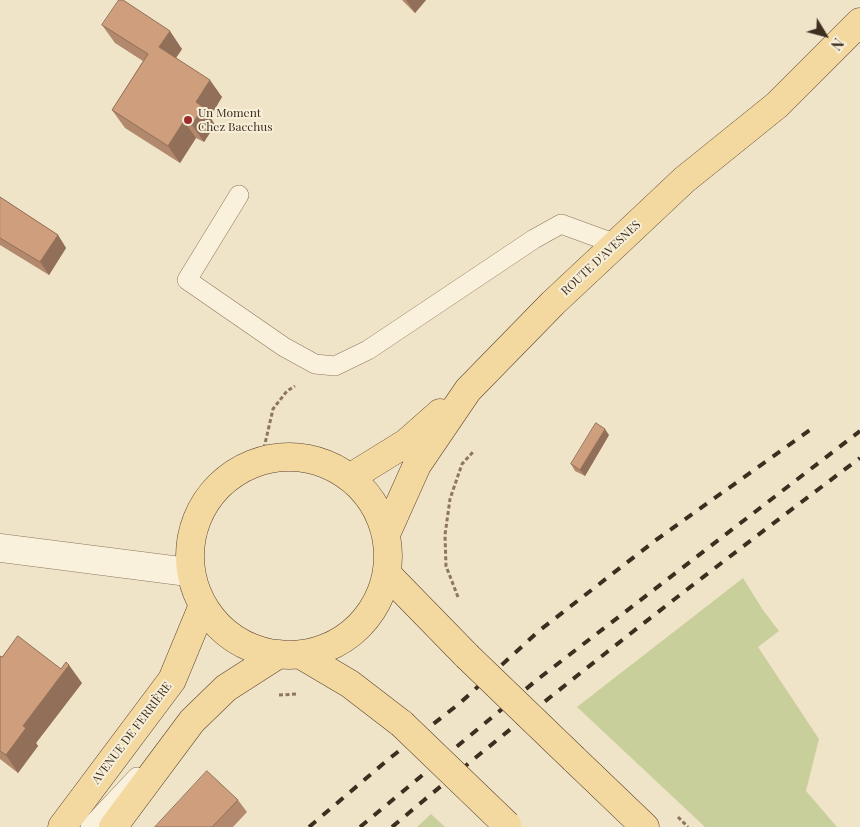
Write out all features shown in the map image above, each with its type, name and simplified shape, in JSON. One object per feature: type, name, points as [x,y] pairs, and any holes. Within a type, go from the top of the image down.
[{"type":"main road","name":"ROUTE D'AVESNES","points":[[387,532],[417,465],[468,390],[553,303],[684,180],[777,105],[860,22]]},
{"type":"main road","points":[[351,477],[406,443],[468,390]]},
{"type":"main road","points":[[113,827],[192,722],[226,688],[290,655],[331,646],[357,628],[376,604],[387,574],[387,532],[382,518],[369,496],[351,477],[323,462],[292,456],[261,461],[232,475],[210,497],[195,525],[188,572],[194,589],[222,629],[248,646],[290,655],[350,684],[402,724],[509,826]]},
{"type":"main road","points":[[387,574],[467,656],[645,827]]},
{"type":"main road","name":"AVENUE DE FERRIÈRE","points":[[62,827],[172,680],[203,604]]},
{"type":"street","points":[[0,548],[188,572]]},
{"type":"lane","points":[[239,195],[188,280],[284,346],[315,364],[335,366],[368,350],[526,245],[561,224],[616,244]]},
{"type":"lane","points":[[90,827],[192,722]]},
{"type":"path","points":[[261,461],[273,409],[287,391],[300,382]]},
{"type":"path","points":[[460,604],[446,566],[445,535],[450,499],[462,464],[473,452]]},
{"type":"path","points":[[276,695],[299,694]]},
{"type":"green space","points":[[743,578],[779,631],[758,647],[819,739],[806,791],[837,827],[705,827],[577,707]]},
{"type":"green space","points":[[431,814],[445,827],[417,827]]},
{"type":"building","points":[[119,0],[123,0],[170,31],[159,47],[210,80],[196,102],[203,107],[192,125],[184,121],[168,146],[112,110],[148,54],[102,25]]},
{"type":"building","points":[[0,197],[58,235],[40,262],[0,238]]},
{"type":"building","points":[[596,423],[605,429],[580,470],[571,464]]},
{"type":"building","points":[[18,636],[61,669],[66,662],[69,665],[23,726],[26,728],[6,755],[0,751],[0,656],[2,657]]},
{"type":"building","points":[[207,771],[238,800],[212,827],[155,827]]},
{"type":"railway","points":[[309,827],[390,758],[460,703],[540,630],[656,540],[810,430]]},
{"type":"railway","points":[[360,827],[538,679],[860,431]]},
{"type":"railway","points":[[392,827],[623,639],[860,458]]},
{"type":"place","name":"Un Moment Chez Bacchus","points":[[188,120]]}]
